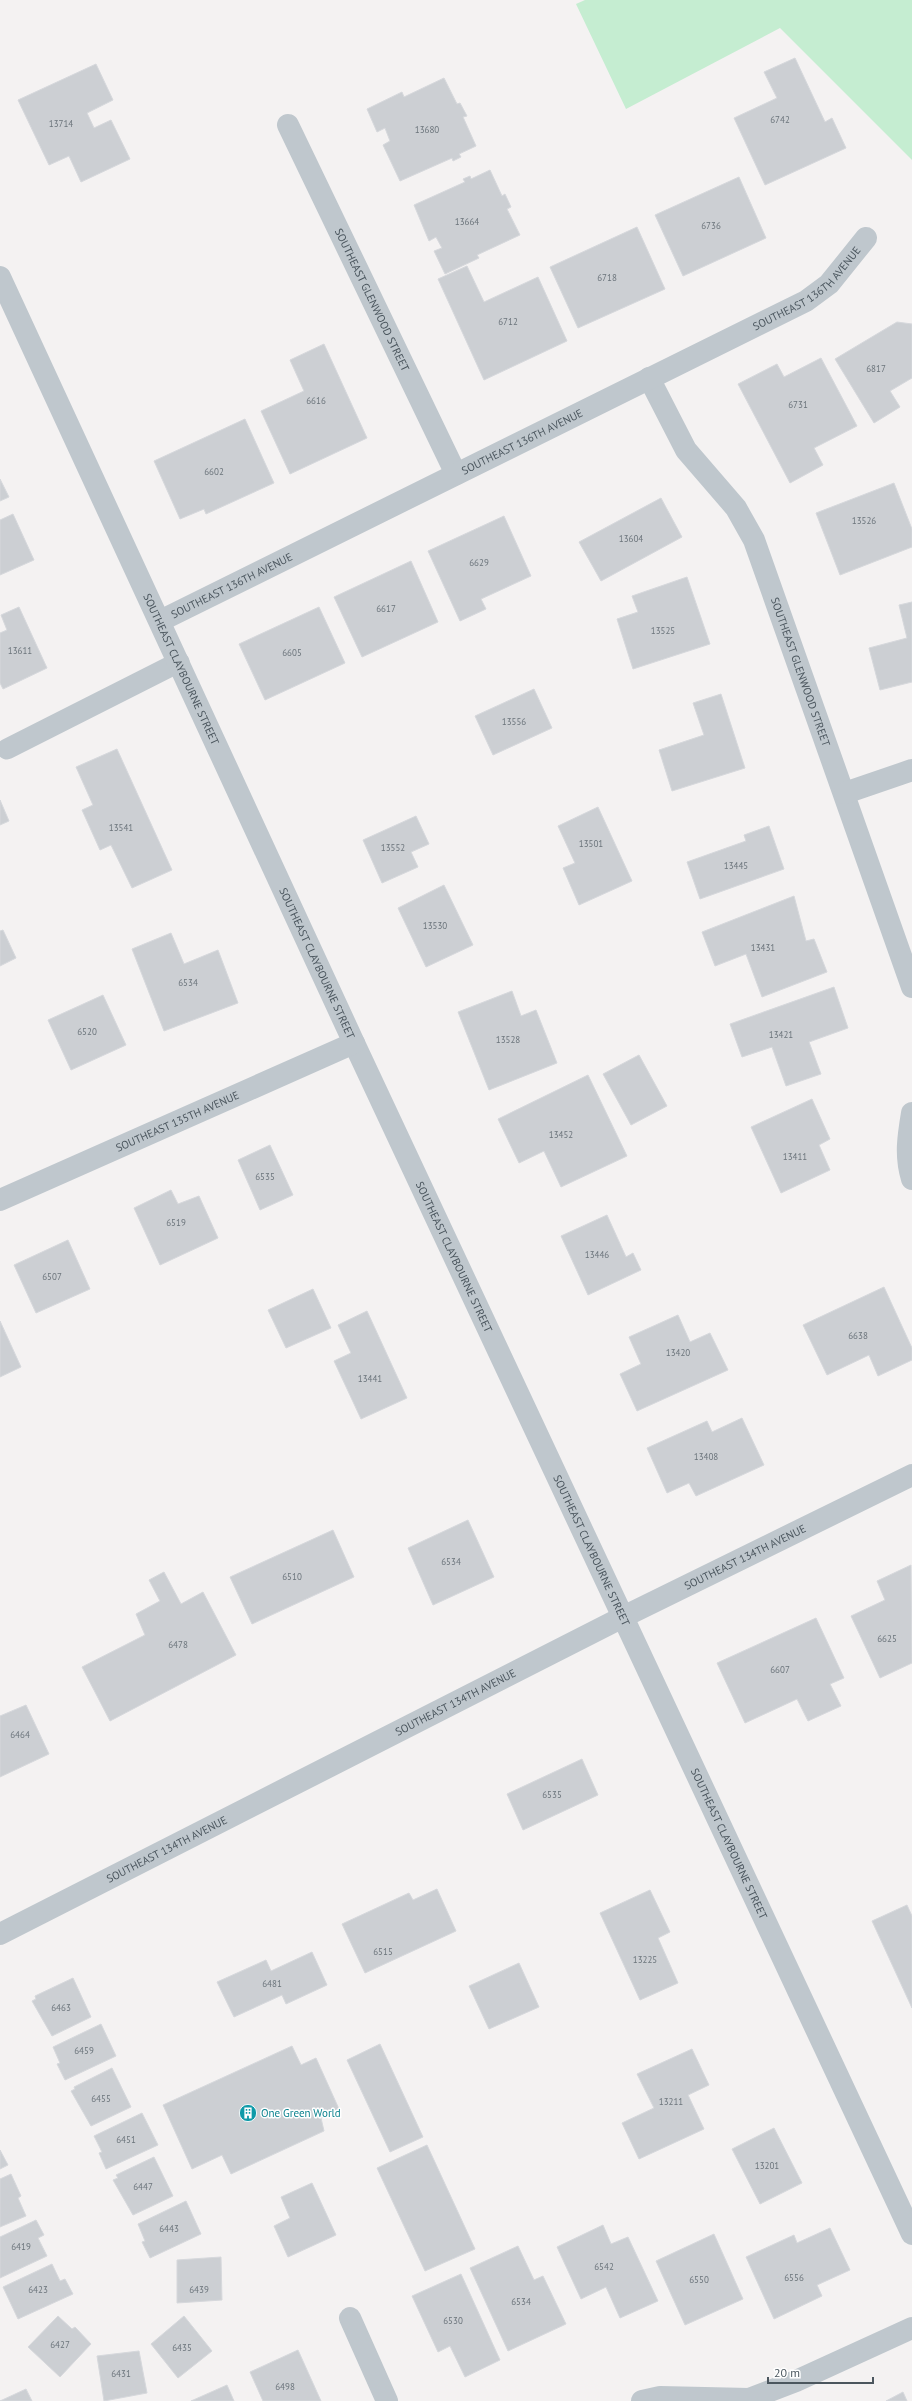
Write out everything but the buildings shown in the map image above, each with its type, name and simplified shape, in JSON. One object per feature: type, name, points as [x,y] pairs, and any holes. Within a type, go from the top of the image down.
[{"type":"street","name":"SOUTHEAST GLENWOOD STREET","points":[[288,125],[456,474]]},
{"type":"street","name":"SOUTHEAST 136TH AVENUE","points":[[160,621],[806,301],[829,284],[866,238]]},
{"type":"street","name":"SOUTHEAST CLAYBOURNE STREET","points":[[0,277],[354,1043],[912,2234]]},
{"type":"street","name":"SOUTHEAST GLENWOOD STREET","points":[[649,378],[686,450],[736,508],[754,540],[845,793],[912,987]]},
{"type":"street","points":[[845,793],[912,770]]},
{"type":"street","name":"SOUTHEAST 135TH AVENUE","points":[[0,1200],[354,1043]]},
{"type":"street","points":[[912,1113],[906,1150],[907,1163],[912,1179]]},
{"type":"street","name":"SOUTHEAST 134TH AVENUE","points":[[0,1934],[623,1617],[912,1475]]},
{"type":"street","points":[[350,2318],[387,2401]]},
{"type":"street","points":[[642,2401],[660,2397],[749,2399],[796,2381],[912,2328]]},
{"type":"lane","points":[[7,749],[179,662]]},
{"type":"green space","points":[[585,0],[912,0],[912,160],[780,28],[626,109],[576,4]]},
{"type":"place","name":"One Green World","points":[[248,2113]]}]
